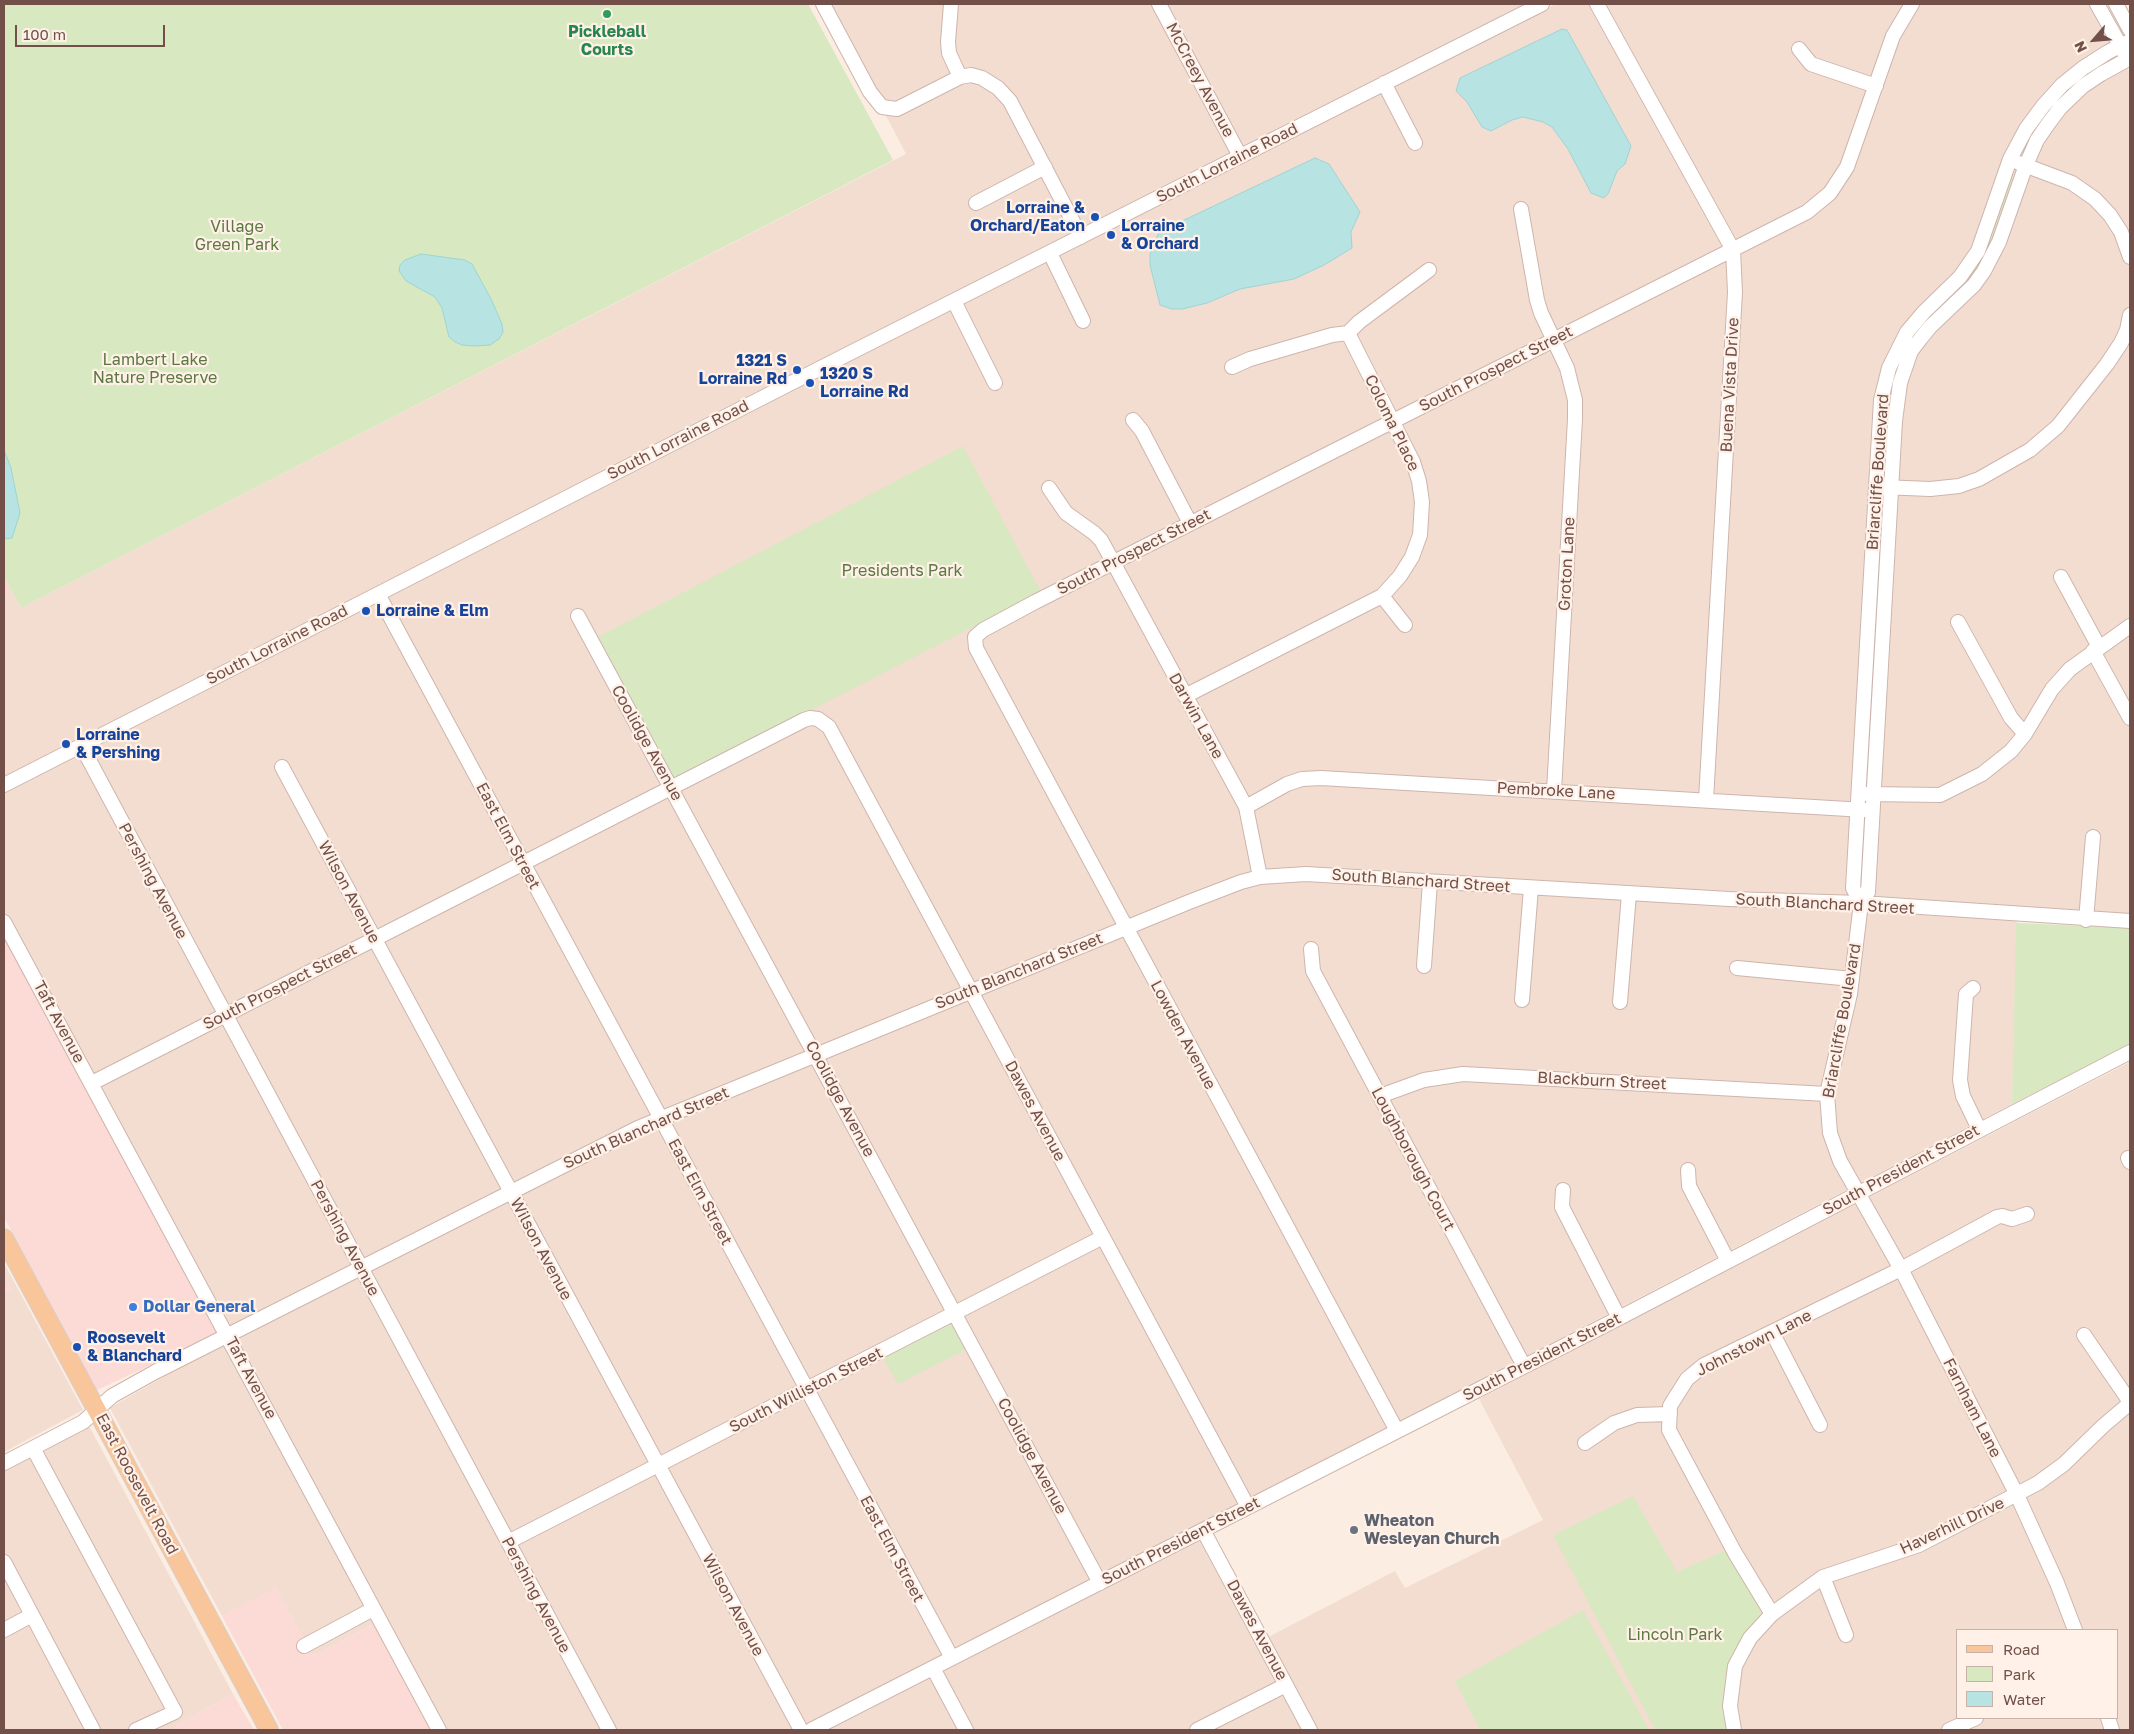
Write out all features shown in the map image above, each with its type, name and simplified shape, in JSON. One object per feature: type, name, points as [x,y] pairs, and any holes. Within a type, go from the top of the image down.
[{"type":"main road","name":"East Roosevelt Road","points":[[4,1238],[270,1730]]},
{"type":"street","points":[[823,4],[870,92],[882,106],[897,109],[960,77],[971,76],[982,78],[1006,96],[1081,238]]},
{"type":"street","points":[[951,4],[949,53],[960,77]]},
{"type":"street","name":"McCreey Avenue","points":[[1159,4],[1240,156]]},
{"type":"street","name":"South Lorraine Road","points":[[4,784],[1542,4]]},
{"type":"street","name":"Buena Vista Drive","points":[[1597,4],[1733,250],[1735,292],[1706,800]]},
{"type":"street","name":"South Prospect Street","points":[[975,637],[983,630],[1113,562],[1807,212],[1830,193],[1847,167],[1893,36],[1912,4]]},
{"type":"street","points":[[2097,4],[2125,44],[2129,60]]},
{"type":"street","points":[[2116,4],[2130,30]]},
{"type":"street","name":"Briarcliffe Boulevard","points":[[1861,904],[1853,888],[1881,400],[1884,384],[1894,356],[1910,327],[1960,277],[1978,251],[2010,159],[2026,129],[2052,94],[2083,68],[2125,44]]},
{"type":"street","points":[[1799,49],[1811,64],[1876,86]]},
{"type":"street","name":"Briarcliffe Boulevard","points":[[1856,1193],[1840,1161],[1830,1133],[1827,1115],[1827,1094],[1847,1012],[1861,904],[1868,892],[1897,402],[1905,367],[1912,351],[1930,327],[1974,285],[1984,271],[1999,242],[2026,165],[2037,140],[2069,100],[2101,74],[2129,60]]},
{"type":"street","points":[[1384,83],[1416,143]]},
{"type":"street","points":[[2010,159],[2072,183],[2096,199],[2121,232],[2130,257]]},
{"type":"street","points":[[976,203],[1045,167]]},
{"type":"street","name":"Groton Lane","points":[[1521,209],[1537,300],[1543,318],[1555,339],[1572,384],[1575,419],[1554,791]]},
{"type":"street","points":[[1050,253],[1083,321]]},
{"type":"street","points":[[1232,367],[1250,359],[1332,335],[1348,333],[1359,322],[1430,270]]},
{"type":"street","points":[[954,301],[995,383]]},
{"type":"street","points":[[1877,487],[1930,489],[1959,486],[1979,479],[2030,450],[2065,417],[2126,345],[2130,315]]},
{"type":"street","name":"Coloma Place","points":[[1185,696],[1382,596],[1400,576],[1412,557],[1420,536],[1422,515],[1421,490],[1416,470],[1348,333]]},
{"type":"street","points":[[1133,420],[1142,431],[1190,523]]},
{"type":"street","name":"Darwin Lane","points":[[1049,488],[1066,514],[1094,532],[1101,540],[1113,562],[1246,808],[1260,877]]},
{"type":"street","points":[[2060,577],[2130,718]]},
{"type":"street","name":"East Elm Street","points":[[378,594],[952,1658]]},
{"type":"street","points":[[1382,596],[1405,625]]},
{"type":"street","name":"Coolidge Avenue","points":[[578,616],[1100,1583]]},
{"type":"street","points":[[1958,622],[2011,718],[2025,734]]},
{"type":"street","points":[[1858,793],[1931,796],[1949,792],[1991,768],[2011,751],[2025,734],[2052,689],[2070,669],[2130,626]]},
{"type":"street","name":"Lowden Avenue","points":[[975,637],[976,648],[1397,1431]]},
{"type":"street","name":"South Prospect Street","points":[[92,1083],[804,720],[810,718],[818,720]]},
{"type":"street","name":"Dawes Avenue","points":[[818,720],[829,727],[1248,1507]]},
{"type":"street","name":"Pershing Avenue","points":[[81,745],[609,1730]]},
{"type":"street","name":"Wilson Avenue","points":[[282,767],[801,1730]]},
{"type":"street","name":"Pembroke Lane","points":[[1246,808],[1287,784],[1309,778],[1873,811]]},
{"type":"street","points":[[2086,920],[2093,837]]},
{"type":"street","name":"South Blanchard Street","points":[[4,1463],[82,1422],[112,1396],[155,1372],[511,1192],[661,1119],[1220,890],[1260,877],[1306,874],[1629,894],[1861,904],[2086,920],[2130,921]]},
{"type":"street","points":[[1424,966],[1430,882]]},
{"type":"street","points":[[1522,1000],[1531,888]]},
{"type":"street","points":[[1620,1002],[1629,894]]},
{"type":"street","name":"Taft Avenue","points":[[4,922],[439,1730]]},
{"type":"street","name":"Loughborough Court","points":[[1311,949],[1313,971],[1524,1366]]},
{"type":"street","points":[[1737,968],[1852,979]]},
{"type":"street","points":[[1973,988],[1966,994],[1960,1080],[1963,1096],[1979,1129]]},
{"type":"street","name":"South President Street","points":[[932,1668],[1618,1318],[2130,1052]]},
{"type":"street","name":"Blackburn Street","points":[[1380,1096],[1424,1080],[1463,1074],[1827,1094]]},
{"type":"street","points":[[1688,1170],[1688,1186],[1728,1261]]},
{"type":"street","points":[[1563,1190],[1562,1207],[1618,1318]]},
{"type":"street","name":"Farnham Lane","points":[[1856,1193],[1901,1269],[2017,1494],[2058,1583],[2075,1629]]},
{"type":"street","name":"Johnstown Lane","points":[[1772,1614],[1735,1552],[1669,1430],[1670,1406],[1687,1379],[1698,1369],[1901,1269],[1997,1217],[2002,1216],[2012,1219],[2027,1214]]},
{"type":"street","name":"South Williston Street","points":[[508,1542],[1103,1237]]},
{"type":"street","points":[[1772,1332],[1820,1425]]},
{"type":"street","points":[[2084,1335],[2130,1402]]},
{"type":"street","name":"Haverhill Drive","points":[[1734,1730],[1730,1706],[1735,1666],[1746,1645],[1772,1614],[1823,1577],[1862,1562],[1919,1545],[2043,1480],[2064,1464],[2130,1402]]},
{"type":"street","points":[[1585,1443],[1614,1423],[1637,1415],[1670,1414]]},
{"type":"street","points":[[33,1448],[175,1712],[136,1730]]},
{"type":"street","name":"Dawes Avenue","points":[[1203,1530],[1310,1730]]},
{"type":"street","points":[[4,1562],[93,1730]]},
{"type":"street","points":[[1823,1577],[1846,1635]]},
{"type":"street","points":[[304,1646],[373,1609]]},
{"type":"street","points":[[4,1630],[32,1616]]},
{"type":"street","points":[[812,1730],[932,1668],[966,1730]]},
{"type":"street","points":[[1197,1730],[1286,1685]]},
{"type":"street","points":[[1949,1730],[1974,1719]]},
{"type":"shaded area","points":[[828,4],[1530,4],[4,780],[4,576],[21,608],[906,154]]},
{"type":"shaded area","points":[[1556,4],[2092,4],[2130,73],[2130,916],[2017,909],[2012,1104],[953,1654],[801,1730],[444,1730],[374,1624],[313,1656],[276,1588],[222,1616],[110,1408],[232,1337],[4,913],[4,790],[902,331]]},
{"type":"shaded area","points":[[4,933],[219,1333],[97,1390],[4,1217]]},
{"type":"shaded area","points":[[2130,1062],[2130,1730],[826,1730],[1199,1540],[1255,1644],[1395,1571],[1405,1588],[1543,1520],[1479,1399]]},
{"type":"shaded area","points":[[4,1263],[83,1410],[4,1452]]},
{"type":"shaded area","points":[[4,1273],[13,1290],[4,1294]]},
{"type":"shaded area","points":[[88,1424],[233,1694],[176,1725],[179,1730],[4,1730],[4,1468]]},
{"type":"shaded area","points":[[276,1587],[313,1656],[374,1624],[432,1730],[283,1730],[222,1616]]},
{"type":"shaded area","points":[[233,1694],[254,1730],[179,1730],[176,1725]]},
{"type":"green space","name":"Village Green Park","points":[[4,4],[808,4],[893,160],[21,608],[4,576]]},
{"type":"green space","points":[[2012,178],[2014,180],[1998,229],[1977,273],[1919,334],[1884,472],[1885,422],[1890,380],[1914,331],[1952,292],[2009,179]]},
{"type":"green space","name":"Presidents Park","points":[[963,446],[1041,592],[673,781],[598,637]]},
{"type":"green space","points":[[1883,502],[1868,786],[1866,786],[1880,504]]},
{"type":"green space","points":[[2016,923],[2130,928],[2130,1044],[2012,1104]]},
{"type":"green space","points":[[949,1324],[954,1327],[967,1349],[898,1384],[883,1358],[943,1325]]},
{"type":"green space","name":"Lincoln Park","points":[[1633,1496],[1677,1572],[1726,1550],[1761,1612],[1760,1620],[1729,1666],[1724,1698],[1724,1718],[1728,1730],[1655,1730],[1553,1535]]},
{"type":"green space","points":[[1583,1610],[1649,1730],[1480,1730],[1455,1681]]},
{"type":"water","points":[[1562,29],[1567,30],[1631,146],[1625,164],[1617,171],[1608,194],[1604,198],[1591,193],[1568,149],[1552,127],[1543,122],[1523,117],[1512,120],[1491,131],[1482,127],[1467,102],[1456,91],[1460,78]]},
{"type":"water","points":[[1315,158],[1329,164],[1360,212],[1351,232],[1352,248],[1324,265],[1294,279],[1240,289],[1207,303],[1182,309],[1172,309],[1160,305],[1150,265],[1150,254],[1159,232]]},
{"type":"water","points":[[421,254],[465,260],[472,264],[502,324],[503,332],[499,339],[490,345],[474,346],[462,345],[449,337],[442,308],[435,297],[406,281],[399,271],[400,265],[405,260]]},
{"type":"water","points":[[4,450],[11,468],[20,513],[12,538],[4,539]]},
{"type":"place","name":"Pickleball Courts","points":[[607,14]]},
{"type":"place","name":"Lorraine & Orchard/Eaton","points":[[1095,217]]},
{"type":"place","name":"Lorraine & Orchard","points":[[1111,235]]},
{"type":"place","name":"1321 S Lorraine Rd","points":[[797,370]]},
{"type":"place","name":"1320 S Lorraine Rd","points":[[810,383]]},
{"type":"place","name":"Lorraine & Elm","points":[[366,611]]},
{"type":"place","name":"Lorraine & Pershing","points":[[66,744]]},
{"type":"place","name":"Dollar General","points":[[133,1307]]},
{"type":"place","name":"Roosevelt & Blanchard","points":[[77,1347]]},
{"type":"place","name":"Wheaton Wesleyan Church","points":[[1354,1530]]},
{"type":"park label","name":"Lambert Lake Nature Preserve","points":[[155,369]]}]
